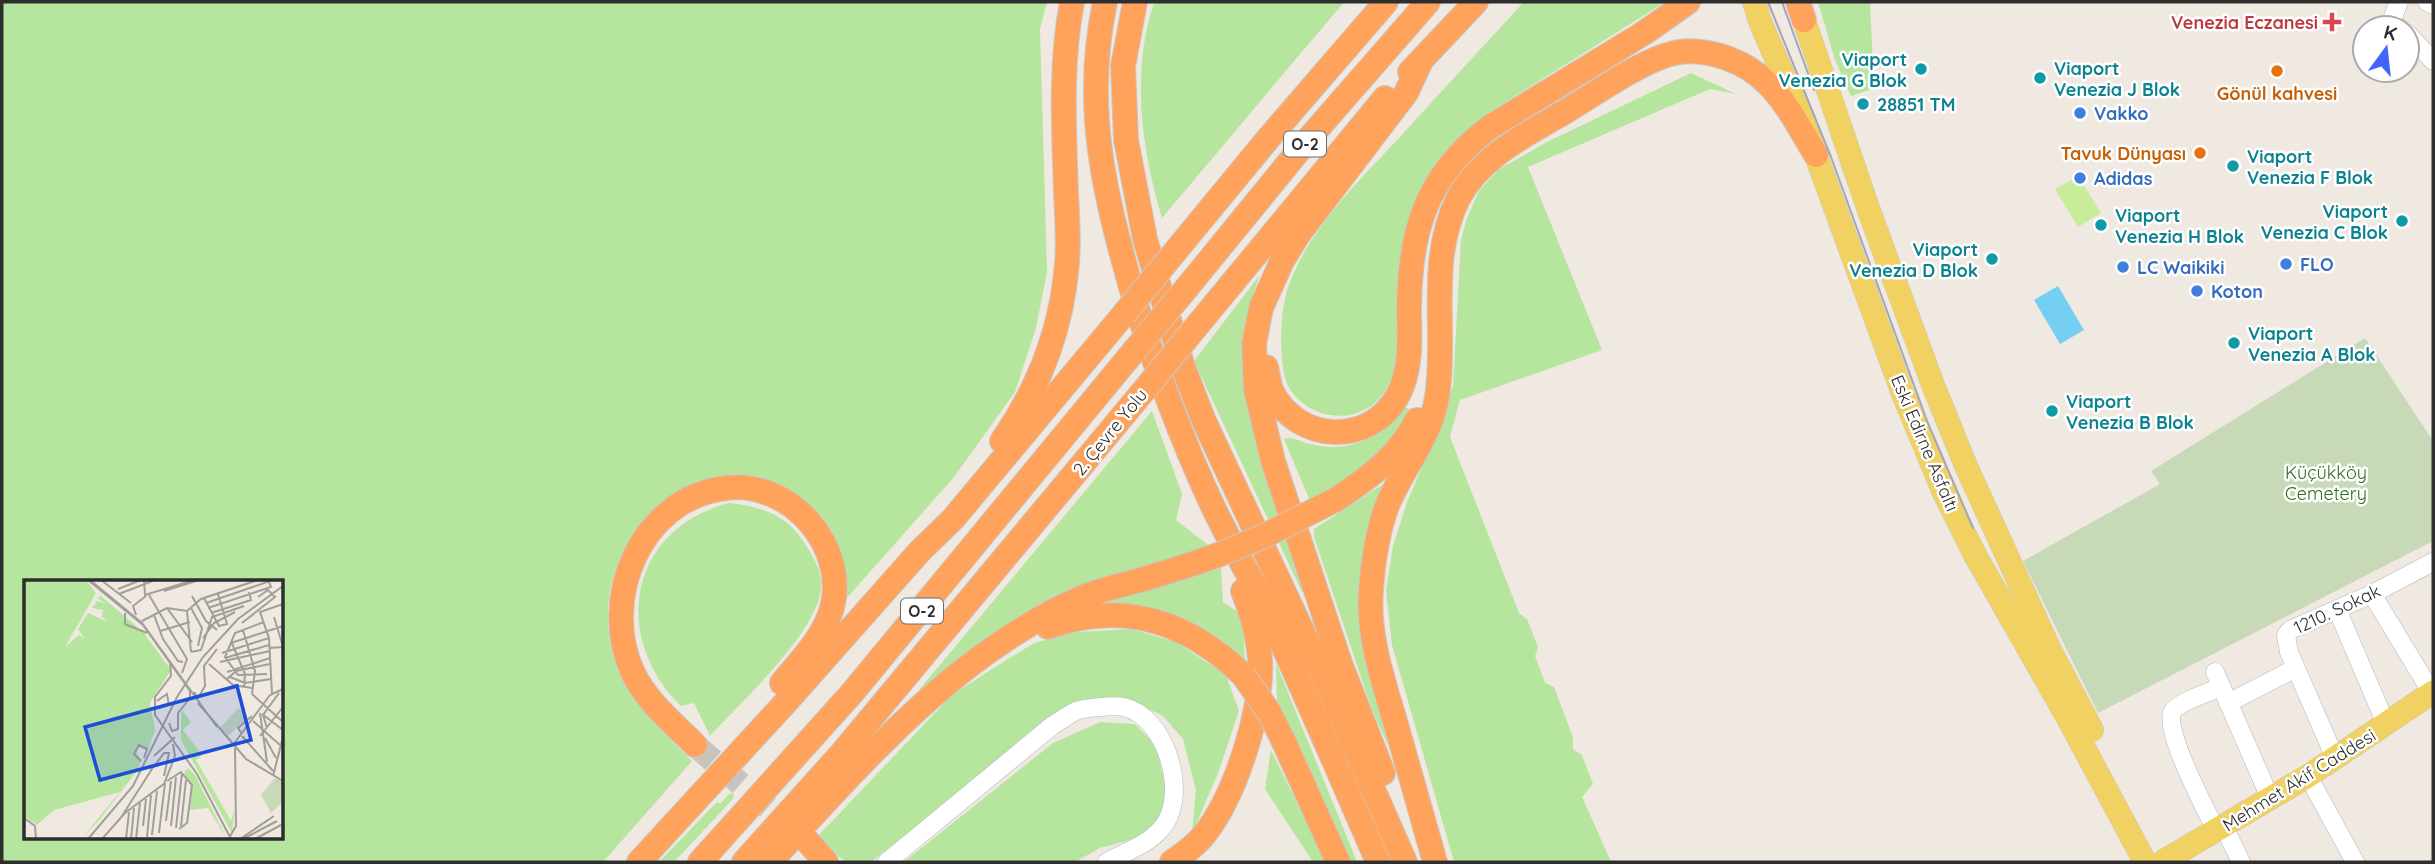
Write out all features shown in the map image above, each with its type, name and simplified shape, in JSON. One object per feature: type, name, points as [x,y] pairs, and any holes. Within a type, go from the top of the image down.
[{"type":"highway","points":[[920,551],[940,516],[982,468],[1011,428],[1035,387],[1054,334],[1063,298],[1067,262],[1063,85],[1064,52],[1072,2]]},
{"type":"highway","points":[[1105,2],[1095,70],[1095,109],[1101,161],[1109,204],[1146,343],[1191,458],[1297,676],[1378,862]]},
{"type":"highway","points":[[1135,2],[1123,66],[1126,140],[1145,239],[1183,367],[1204,421],[1322,673],[1405,862]]},
{"type":"highway","points":[[1267,141],[1280,114],[1294,94],[1366,2]]},
{"type":"highway","points":[[639,862],[971,498],[1386,2]]},
{"type":"highway","name":"2. Çevre Yolu","points":[[700,862],[852,694],[1305,144],[1428,2]]},
{"type":"highway","name":"2. Çevre Yolu","points":[[744,862],[851,743],[1325,168],[1401,79],[1476,2]]},
{"type":"highway","points":[[1271,286],[1265,357],[1271,390],[1281,407],[1296,421],[1312,429],[1337,433],[1364,428],[1383,415],[1397,398],[1402,385],[1408,354],[1409,300],[1415,237],[1424,209],[1449,164],[1490,127],[1644,33],[1688,2]]},
{"type":"highway","points":[[1435,862],[1382,674],[1374,636],[1370,594],[1377,543],[1388,504],[1427,430],[1437,400],[1441,258],[1446,230],[1459,197],[1481,168],[1523,136],[1642,66],[1679,52],[1717,55],[1745,67],[1770,86],[1787,107],[1816,155]]},
{"type":"highway","points":[[1415,862],[1340,663],[1286,504],[1259,404],[1254,344],[1261,308],[1282,261],[1298,235],[1399,103],[1421,61]]},
{"type":"highway","points":[[770,862],[943,686],[1050,613],[1083,597],[1218,555],[1264,536],[1335,500],[1368,479],[1386,464],[1416,423],[1440,354]]},
{"type":"highway","points":[[695,745],[644,692],[633,672],[622,641],[620,611],[623,587],[641,544],[651,530],[676,507],[703,494],[727,488],[752,490],[773,495],[789,505],[818,533],[830,556],[834,589],[831,612],[820,635],[762,709],[738,755]]},
{"type":"highway","points":[[1172,862],[1188,852],[1203,837],[1224,804],[1243,754],[1257,702],[1260,661],[1257,637],[1249,605],[1231,561],[1217,515]]},
{"type":"highway","points":[[999,646],[1069,619],[1124,614],[1149,619],[1195,637],[1222,655],[1243,675],[1269,712],[1338,862]]},
{"type":"highway","points":[[809,843],[826,862]]},
{"type":"main road","name":"Eski Edirne Asfaltı","points":[[1754,2],[1816,155],[1903,394],[1944,493],[1973,552],[2057,698],[2145,862]]},
{"type":"main road","name":"Eski Edirne Asfaltı","points":[[1802,8],[1914,335],[1966,466],[2040,626],[2162,862]]},
{"type":"main road","points":[[1973,552],[1987,553],[2001,540]]},
{"type":"main road","points":[[2004,608],[2012,600],[2020,600],[2031,620],[2040,626]]},
{"type":"main road","name":"Mehmet Akif Caddesi","points":[[2162,862],[2308,776],[2432,692]]},
{"type":"main road","points":[[2057,698],[2059,720],[2122,842],[2137,862]]},
{"type":"street","points":[[2428,2],[2433,5]]},
{"type":"street","points":[[2421,45],[2433,61]]},
{"type":"street","name":"1210. Sokak","points":[[2335,758],[2289,653],[2286,635],[2290,630],[2372,594],[2433,562]]},
{"type":"street","points":[[2372,594],[2432,692]]},
{"type":"street","points":[[2337,609],[2386,724]]},
{"type":"street","points":[[2241,862],[2220,830],[2180,752],[2170,721],[2171,715],[2176,707],[2221,687],[2296,668]]},
{"type":"street","points":[[2221,687],[2270,797]]},
{"type":"street","points":[[887,862],[1053,725],[1077,710],[1124,707],[1142,717],[1157,731],[1166,749],[1173,780],[1172,807],[1163,828],[1149,840],[1107,862]]},
{"type":"street","points":[[2308,776],[2355,862]]},
{"type":"green space","points":[[2,2],[1047,2],[1040,29],[1047,272],[1036,328],[1015,392],[954,477],[846,599],[842,560],[835,537],[824,520],[793,494],[774,484],[734,476],[695,484],[666,503],[621,558],[611,586],[609,633],[615,663],[635,700],[692,761],[603,862],[2,862]]},
{"type":"green space","points":[[1154,2],[1344,2],[1162,218],[1144,138],[1141,83],[1147,29]]},
{"type":"green space","points":[[1524,2],[1665,2],[1488,113],[1453,143],[1437,163],[1394,367],[1385,391],[1365,410],[1352,414],[1339,416],[1312,409],[1291,391],[1286,381],[1281,353],[1284,306],[1299,262],[1323,223],[1352,188]]},
{"type":"green space","points":[[1818,2],[1870,2],[1874,88],[1851,96],[1835,60]]},
{"type":"green space","points":[[1691,73],[1736,94],[1710,89],[1528,167],[1602,350],[1460,400],[1450,437],[1519,613],[1527,619],[1538,647],[1535,656],[1545,683],[1554,687],[1573,737],[1573,749],[1582,755],[1593,784],[1582,797],[1611,862],[1454,862],[1392,645],[1386,590],[1393,546],[1407,502],[1453,386],[1461,239],[1467,218],[1479,191],[1498,170],[1549,141]]},
{"type":"green space","points":[[2078,176],[2101,213],[2078,227],[2055,189]]},
{"type":"green space","points":[[1259,276],[1246,329],[1244,384],[1306,590],[1302,592],[1194,361]]},
{"type":"green space","name":"Küçükköy Cemetery","points":[[2365,338],[2433,441],[2433,541],[2098,713],[2023,561],[2160,484],[2151,471]]},
{"type":"green space","points":[[1405,407],[1411,410],[1388,447],[1357,475],[1310,501],[1284,439],[1324,447],[1351,445],[1375,435]]},
{"type":"green space","points":[[1152,411],[1182,494],[1176,520],[1212,548],[1141,568],[921,692],[919,690]]},
{"type":"green space","points":[[1391,479],[1373,515],[1399,770],[1371,707],[1314,537],[1314,529]]},
{"type":"green space","points":[[729,503],[762,510],[782,519],[798,534],[813,557],[821,583],[818,601],[795,642],[778,664],[710,736],[694,703],[681,706],[659,678],[644,648],[639,618],[641,588],[651,560],[669,536],[695,516]]},
{"type":"green space","points":[[1221,568],[1223,602],[1238,612],[1243,626],[1245,661],[1219,638],[1170,614],[1099,604]]},
{"type":"green space","points":[[1131,629],[1176,642],[1226,675],[1239,711],[1218,773],[1192,834],[1196,790],[1183,739],[1163,716],[1127,699],[1084,699],[1054,716],[1014,745],[871,862],[848,862],[839,857],[819,835],[951,696],[1034,643],[1077,632]]},
{"type":"green space","points":[[1276,663],[1357,862],[1350,862],[1277,703]]},
{"type":"green space","points":[[1100,722],[1135,724],[1156,746],[1167,793],[1158,820],[1137,838],[1100,848],[1075,862],[904,862],[1053,743]]},
{"type":"green space","points":[[1271,750],[1326,862],[1313,862],[1265,789]]},
{"type":"green space","points":[[733,793],[732,800],[674,862],[659,862],[717,802],[720,804]]},
{"type":"water","points":[[2058,286],[2084,330],[2060,344],[2034,300]]},
{"type":"tunnel","points":[[695,745],[798,833]]},
{"type":"tram line","points":[[1768,2],[1831,157],[1927,421],[1973,528]]},
{"type":"tram line","points":[[1782,2],[1814,90]]},
{"type":"place","name":"Venezia Eczanesi","points":[[2332,22]]},
{"type":"place","name":"Viaport Venezia G Blok","points":[[1921,69]]},
{"type":"place","name":"Gönül kahvesi","points":[[2277,71]]},
{"type":"place","name":"Viaport Venezia J Blok","points":[[2040,78]]},
{"type":"place","name":"28851 TM","points":[[1863,104]]},
{"type":"place","name":"Vakko","points":[[2080,113]]},
{"type":"place","name":"Tavuk Dünyası","points":[[2200,153]]},
{"type":"place","name":"Viaport Venezia F Blok","points":[[2233,166]]},
{"type":"place","name":"Adidas","points":[[2080,178]]},
{"type":"place","name":"Viaport Venezia C Blok","points":[[2402,221]]},
{"type":"place","name":"Viaport Venezia H Blok","points":[[2101,225]]},
{"type":"place","name":"Viaport Venezia D Blok","points":[[1992,259]]},
{"type":"place","name":"FLO","points":[[2286,264]]},
{"type":"place","name":"LC Waikiki","points":[[2123,267]]},
{"type":"place","name":"Koton","points":[[2197,291]]},
{"type":"place","name":"Viaport Venezia A Blok","points":[[2234,343]]},
{"type":"place","name":"Viaport Venezia B Blok","points":[[2052,411]]}]
